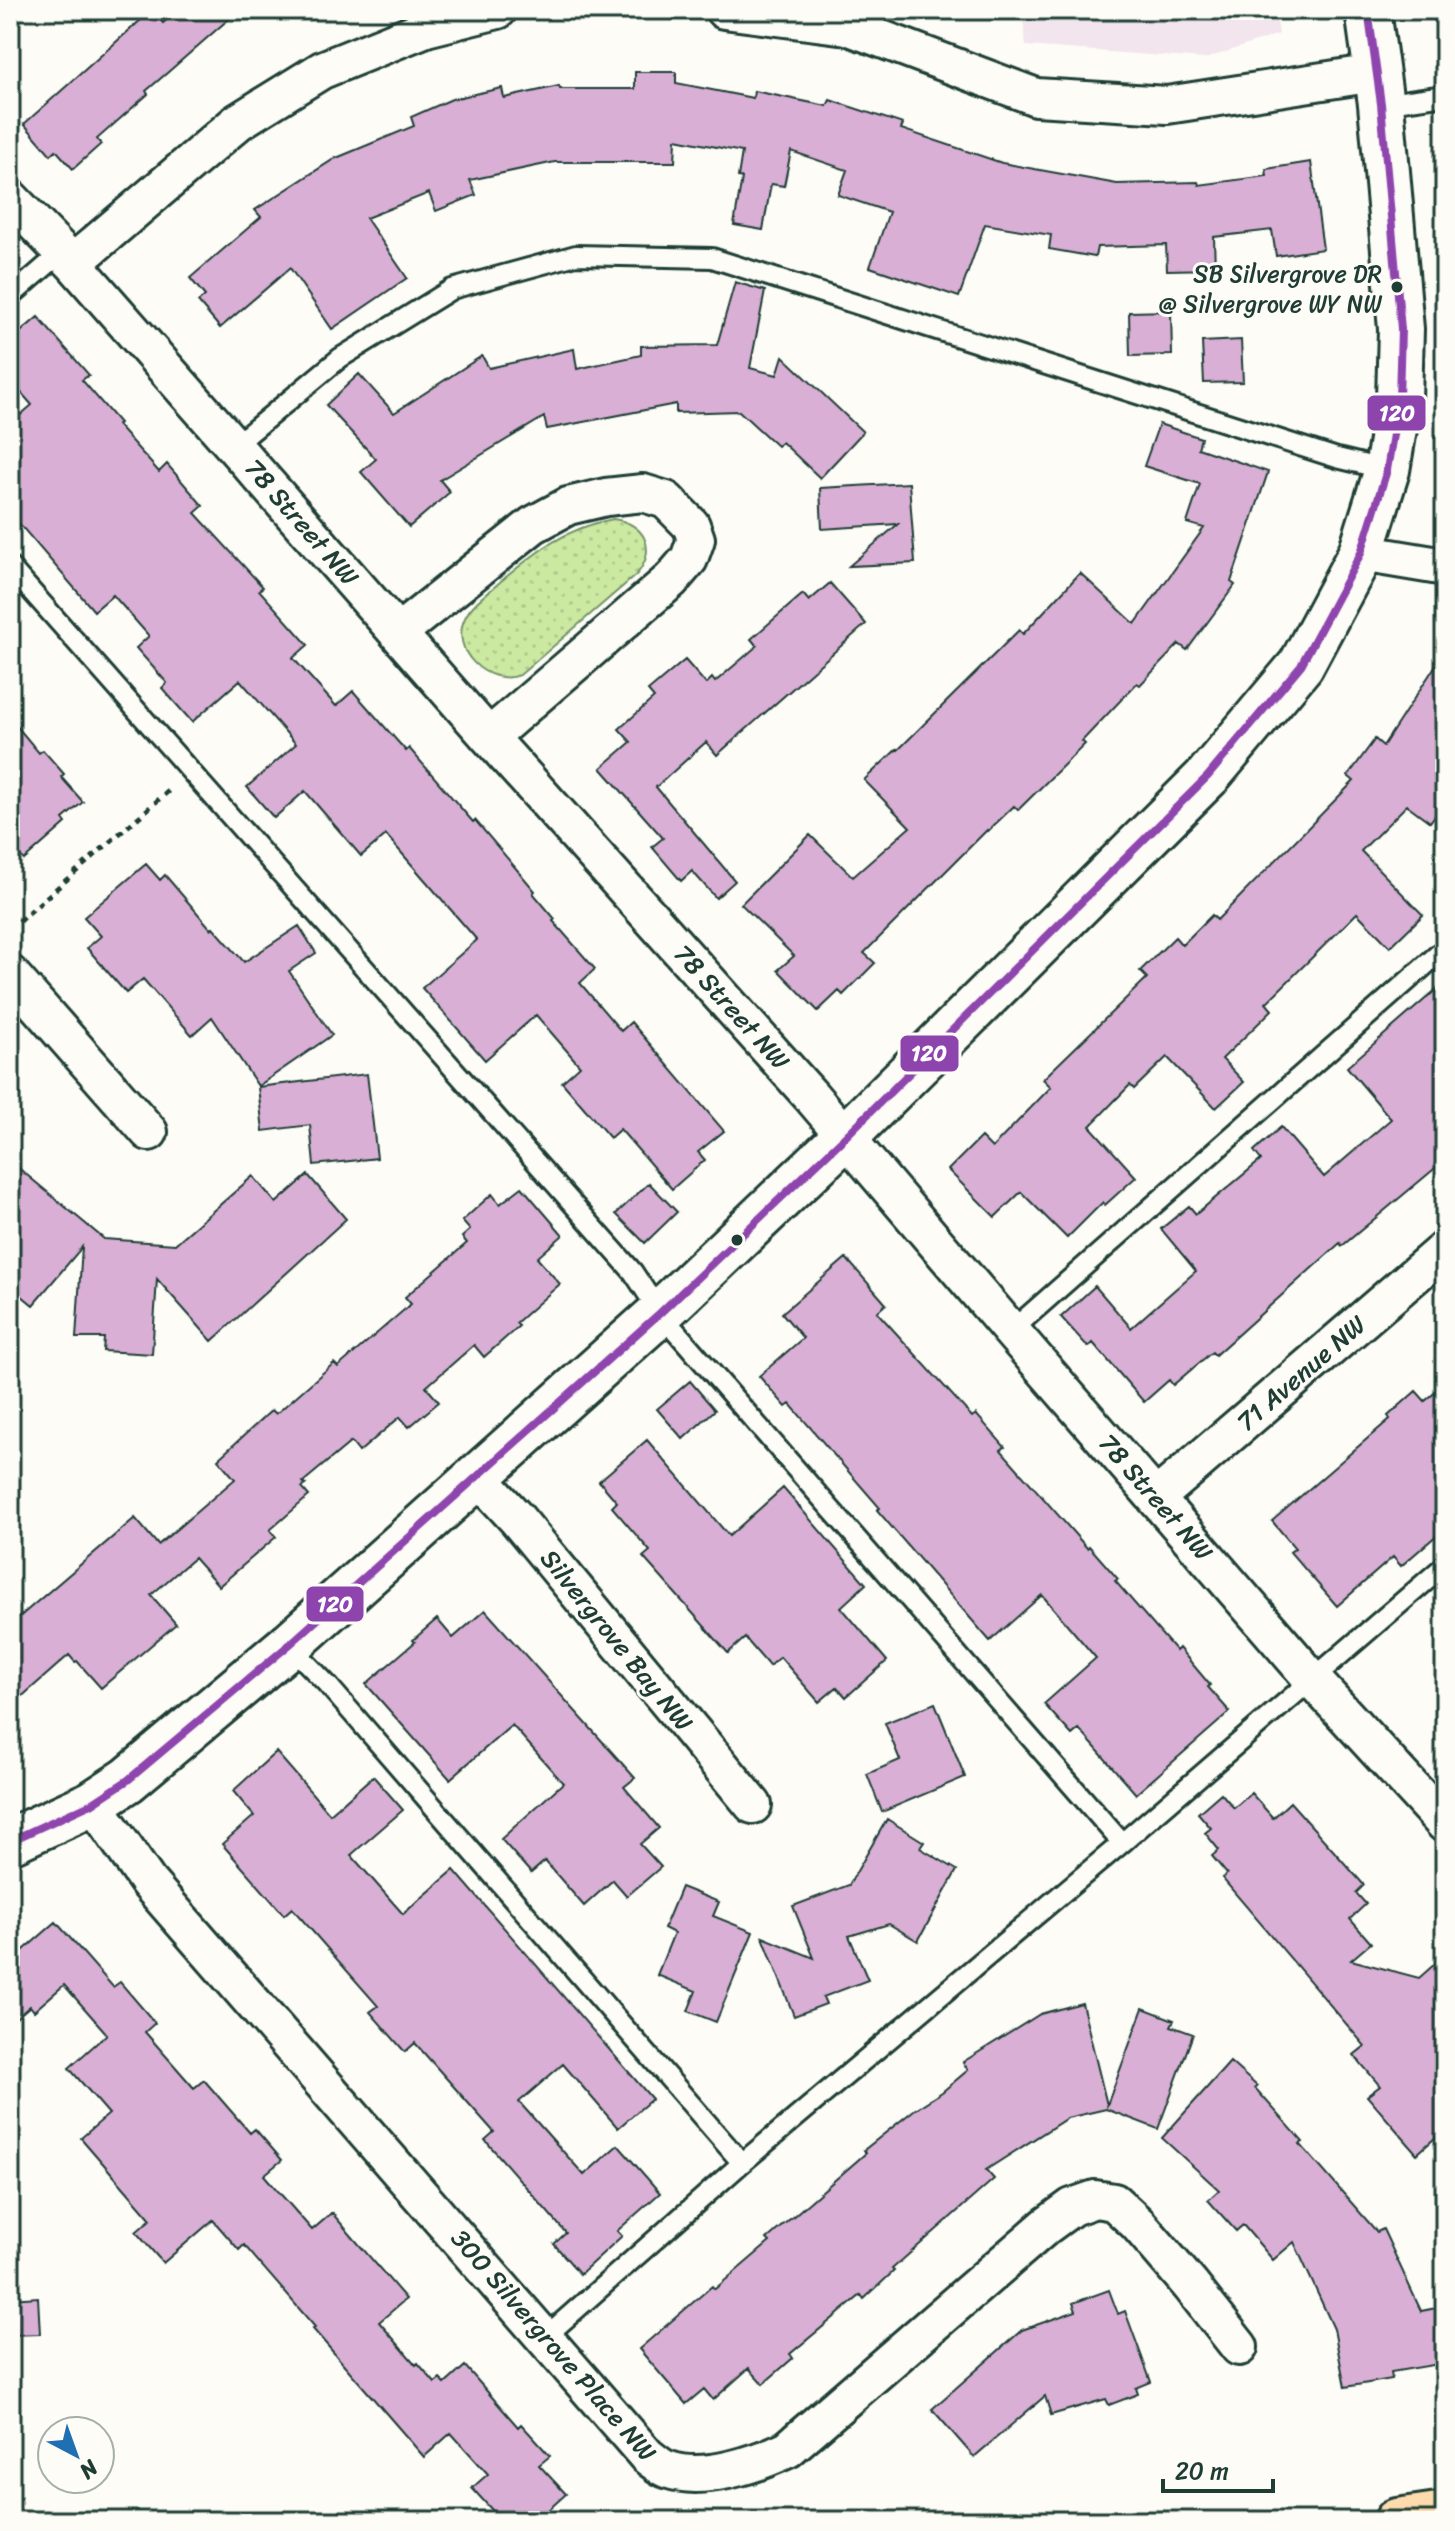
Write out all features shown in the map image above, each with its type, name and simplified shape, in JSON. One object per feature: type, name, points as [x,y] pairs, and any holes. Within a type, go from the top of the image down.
[{"type":"highway","points":[[1397,2521],[1445,2514]]},
{"type":"street","points":[[68,258],[238,122],[322,70],[426,28],[498,10]]},
{"type":"street","points":[[724,10],[847,18],[1036,97],[1167,105],[1378,89]]},
{"type":"street","points":[[10,1841],[93,1803],[128,1780],[289,1645],[660,1313],[846,1136],[1208,776],[1301,665],[1361,553],[1387,470],[1399,399],[1401,329],[1368,10]]},
{"type":"street","name":"78 Street NW","points":[[10,198],[68,258],[489,737],[846,1136],[1313,1680],[1445,1824]]},
{"type":"street","points":[[399,632],[533,525],[568,506],[643,493],[666,500],[691,525],[696,539],[689,559],[671,580],[489,737]]},
{"type":"street","points":[[1361,553],[1445,567]]},
{"type":"street","points":[[10,974],[149,1132]]},
{"type":"street","name":"71 Avenue NW","points":[[1157,1497],[1445,1249]]},
{"type":"street","name":"Silvergrove Bay NW","points":[[478,1477],[517,1519],[753,1805]]},
{"type":"street","name":"300 Silvergrove Place NW","points":[[93,1803],[148,1882],[647,2456],[666,2470],[697,2474],[761,2461],[788,2449],[1046,2226],[1072,2207],[1095,2199],[1114,2202],[1138,2224],[1239,2347]]},
{"type":"lane","points":[[1378,89],[1445,95]]},
{"type":"lane","points":[[234,446],[340,358],[452,289],[576,255],[591,255],[712,258],[1337,458],[1387,470]]},
{"type":"lane","points":[[10,297],[68,258]]},
{"type":"lane","points":[[10,567],[633,1272],[660,1313],[1122,1843]]},
{"type":"lane","points":[[1011,1331],[1445,948]]},
{"type":"lane","points":[[545,2337],[742,2163],[1122,1843],[1445,1565]]},
{"type":"lane","points":[[289,1645],[327,1684],[742,2163]]},
{"type":"path","points":[[10,929],[191,771]]},
{"type":"shaded area","points":[[1022,10],[1275,10],[1279,34],[1205,59],[1026,46]]},
{"type":"green space","points":[[613,519],[633,526],[645,539],[646,556],[636,575],[520,675],[496,676],[474,663],[462,643],[461,630],[476,603],[552,543],[580,528]]},
{"type":"building","points":[[152,10],[163,23],[178,10],[239,10],[146,91],[148,94],[97,139],[101,144],[73,169],[56,150],[51,155],[24,124]]},
{"type":"building","points":[[635,72],[676,72],[676,83],[753,98],[754,91],[827,106],[830,100],[903,124],[901,129],[1002,163],[1117,184],[1198,182],[1199,185],[1267,176],[1266,169],[1311,162],[1323,249],[1276,256],[1272,230],[1214,237],[1215,269],[1167,270],[1166,245],[1097,247],[1095,257],[1049,249],[1051,235],[985,224],[959,297],[870,267],[889,212],[838,195],[847,170],[791,151],[784,186],[771,184],[763,230],[734,225],[742,178],[738,177],[742,152],[676,139],[675,162],[555,162],[470,180],[476,195],[436,211],[429,193],[366,218],[407,278],[332,329],[290,268],[220,328],[198,302],[205,296],[190,278],[261,217],[255,210],[334,159],[414,126],[411,117],[452,99],[502,88],[504,98],[559,86],[560,89],[635,89]]},
{"type":"building","points":[[735,282],[765,291],[750,368],[777,375],[783,356],[863,432],[820,478],[782,442],[777,446],[739,411],[676,413],[676,404],[547,429],[544,417],[440,480],[450,492],[409,527],[361,472],[376,459],[326,405],[359,374],[394,413],[482,356],[489,368],[574,349],[577,369],[641,355],[641,346],[717,345]]},
{"type":"building","points":[[1171,311],[1172,355],[1130,356],[1129,312]]},
{"type":"building","points":[[38,317],[89,375],[82,380],[119,423],[117,425],[159,472],[167,464],[203,506],[195,513],[263,587],[259,590],[308,645],[293,658],[336,706],[353,691],[406,751],[409,748],[473,822],[475,820],[535,891],[533,893],[555,919],[553,921],[595,969],[580,983],[621,1031],[631,1022],[724,1131],[698,1152],[705,1160],[672,1189],[620,1129],[610,1138],[562,1082],[580,1066],[536,1015],[485,1060],[422,988],[477,940],[386,835],[361,856],[305,791],[274,818],[247,787],[296,744],[240,680],[192,722],[162,688],[167,683],[136,648],[149,636],[113,595],[94,611],[10,513],[10,424],[32,405],[10,380],[10,341]]},
{"type":"building","points":[[1241,340],[1243,382],[1204,383],[1202,342]]},
{"type":"building","points":[[1159,424],[1201,438],[1198,448],[1268,472],[1231,582],[1235,585],[1187,650],[1179,644],[1140,685],[1137,683],[1082,741],[1085,744],[1018,810],[1014,806],[987,830],[864,953],[875,963],[843,995],[839,991],[818,1011],[778,970],[794,956],[741,904],[810,835],[853,877],[910,827],[864,780],[1019,630],[1023,634],[1080,573],[1135,624],[1204,528],[1187,523],[1200,484],[1144,466]]},
{"type":"building","points":[[909,483],[915,563],[849,566],[898,524],[822,529],[820,488]]},
{"type":"building","points":[[830,583],[866,624],[717,755],[706,742],[656,787],[735,881],[716,898],[692,871],[681,881],[652,847],[663,838],[601,768],[631,742],[619,729],[654,698],[648,691],[685,660],[706,684],[712,678],[715,682],[757,646],[751,639],[803,594],[809,601]]},
{"type":"building","points":[[1445,651],[1445,802],[1430,822],[1407,805],[1361,851],[1423,915],[1390,947],[1357,913],[1266,1003],[1272,1010],[1222,1059],[1244,1082],[1216,1108],[1167,1057],[1134,1089],[1130,1085],[1090,1126],[1136,1177],[1105,1205],[1103,1202],[1067,1238],[1021,1192],[995,1217],[948,1170],[981,1137],[992,1148],[1051,1087],[1043,1079],[1147,978],[1140,971],[1175,937],[1182,945],[1212,915],[1217,920],[1354,781],[1348,776],[1375,739],[1383,746]]},
{"type":"building","points":[[10,718],[39,753],[43,750],[64,774],[61,777],[83,802],[63,819],[66,823],[24,860],[10,844]]},
{"type":"building","points":[[146,864],[160,880],[165,875],[244,962],[299,926],[316,953],[289,971],[332,1035],[258,1086],[212,1017],[192,1035],[143,979],[126,993],[87,948],[101,936],[84,917]]},
{"type":"building","points":[[1445,982],[1445,1157],[1342,1246],[1340,1243],[1215,1355],[1212,1352],[1173,1385],[1169,1380],[1144,1402],[1093,1343],[1088,1347],[1061,1317],[1095,1286],[1131,1328],[1196,1271],[1161,1229],[1189,1206],[1196,1214],[1261,1160],[1254,1151],[1281,1127],[1324,1177],[1391,1119],[1347,1067]]},
{"type":"building","points":[[367,1074],[377,1158],[314,1165],[310,1125],[263,1131],[258,1087]]},
{"type":"building","points":[[10,1161],[104,1239],[175,1244],[253,1176],[276,1203],[308,1175],[346,1219],[212,1341],[157,1279],[152,1354],[103,1351],[104,1338],[76,1338],[82,1247],[33,1305],[10,1286]]},
{"type":"building","points":[[649,1183],[677,1212],[645,1243],[616,1214]]},
{"type":"building","points":[[522,1187],[563,1235],[537,1258],[560,1284],[516,1323],[519,1326],[484,1357],[474,1345],[426,1387],[439,1402],[409,1427],[400,1417],[359,1452],[351,1442],[303,1482],[306,1485],[302,1488],[309,1496],[270,1530],[276,1537],[219,1586],[194,1558],[151,1595],[176,1624],[101,1688],[69,1655],[10,1707],[10,1625],[135,1518],[158,1545],[235,1479],[218,1459],[272,1410],[276,1414],[334,1363],[338,1367],[411,1304],[405,1297],[467,1243],[462,1237],[470,1230],[462,1221],[492,1194],[500,1204]]},
{"type":"building","points":[[846,1258],[886,1304],[877,1312],[972,1417],[976,1414],[1005,1447],[1001,1450],[1118,1579],[1115,1581],[1176,1651],[1179,1648],[1230,1712],[1136,1794],[1079,1729],[1072,1735],[1044,1704],[1096,1658],[1042,1595],[990,1641],[790,1404],[786,1407],[759,1376],[803,1338],[782,1313]]},
{"type":"building","points":[[690,1381],[715,1410],[683,1439],[657,1409]]},
{"type":"building","points":[[1445,1384],[1445,1528],[1401,1566],[1393,1557],[1337,1606],[1290,1552],[1295,1548],[1272,1521],[1390,1419],[1388,1416],[1416,1391],[1425,1401]]},
{"type":"building","points":[[647,1440],[729,1536],[783,1488],[866,1584],[841,1607],[887,1661],[846,1697],[837,1687],[819,1702],[780,1657],[769,1666],[745,1638],[728,1653],[643,1557],[650,1551],[612,1507],[617,1502],[599,1481]]},
{"type":"building","points":[[485,1610],[635,1778],[624,1787],[659,1828],[640,1844],[661,1867],[627,1896],[613,1880],[584,1906],[545,1861],[531,1873],[501,1839],[563,1783],[512,1725],[450,1779],[366,1684],[437,1619],[453,1638]]},
{"type":"building","points":[[935,1703],[965,1777],[882,1812],[867,1774],[900,1760],[885,1723]]},
{"type":"building","points":[[276,1752],[330,1814],[373,1776],[403,1810],[351,1855],[403,1914],[454,1870],[652,2099],[618,2128],[563,2064],[519,2102],[584,2175],[618,2145],[660,2193],[617,2231],[622,2236],[580,2274],[554,2244],[566,2233],[485,2140],[494,2132],[415,2043],[405,2052],[370,2012],[378,2006],[292,1908],[284,1915],[222,1844],[254,1816],[233,1791]]},
{"type":"building","points":[[1221,1793],[1234,1808],[1251,1793],[1273,1818],[1290,1802],[1364,1885],[1356,1893],[1366,1904],[1350,1919],[1371,1943],[1351,1960],[1419,1978],[1445,1955],[1445,2129],[1417,2154],[1367,2096],[1380,2086],[1354,2055],[1365,2046],[1222,1878],[1227,1874],[1212,1856],[1219,1850],[1205,1833],[1211,1828],[1198,1813]]},
{"type":"building","points":[[887,1819],[924,1842],[920,1848],[957,1870],[918,1941],[889,1924],[849,1936],[868,1980],[823,1997],[826,2004],[794,2016],[763,1937],[814,1958],[793,1906],[849,1885]]},
{"type":"building","points":[[681,1887],[719,1902],[713,1916],[753,1932],[716,2022],[688,2011],[696,1991],[657,1975],[674,1933],[664,1928]]},
{"type":"building","points":[[56,1922],[113,1987],[120,1982],[155,2023],[145,2032],[194,2088],[204,2080],[250,2133],[255,2129],[282,2160],[264,2175],[312,2230],[332,2213],[406,2299],[379,2322],[416,2365],[418,2363],[435,2383],[440,2379],[445,2384],[465,2366],[518,2427],[521,2424],[550,2456],[539,2465],[566,2494],[536,2521],[502,2521],[472,2488],[488,2474],[451,2433],[424,2457],[244,2245],[239,2250],[213,2220],[163,2263],[136,2232],[151,2219],[81,2138],[109,2114],[69,2068],[107,2034],[64,1985],[34,2011],[30,2006],[10,2023],[10,1962]]},
{"type":"building","points":[[1082,2003],[1107,2105],[1143,2008],[1174,2020],[1171,2026],[1193,2034],[1158,2129],[1106,2109],[1067,2118],[986,2170],[994,2179],[892,2269],[894,2271],[864,2299],[861,2295],[790,2354],[793,2358],[763,2384],[749,2368],[713,2400],[704,2389],[686,2404],[639,2349],[712,2286],[715,2289],[770,2242],[767,2239],[866,2153],[864,2150],[968,2070],[963,2062],[1040,2014]]},
{"type":"building","points":[[1230,2062],[1257,2086],[1255,2088],[1303,2142],[1300,2144],[1377,2232],[1383,2229],[1421,2311],[1441,2307],[1445,2363],[1391,2372],[1392,2379],[1345,2387],[1334,2329],[1294,2242],[1273,2260],[1243,2225],[1236,2231],[1208,2200],[1219,2190],[1162,2138]]},
{"type":"building","points":[[1109,2290],[1118,2314],[1125,2311],[1151,2382],[1136,2388],[1138,2394],[1109,2405],[1106,2399],[1051,2415],[1045,2396],[974,2457],[932,2409],[1022,2330],[1076,2311],[1073,2303]]},
{"type":"building","points":[[38,2297],[40,2334],[10,2335],[10,2299]]},
{"type":"transit line","name":"120","points":[[10,1841],[93,1803],[128,1780],[289,1645],[660,1313],[846,1136],[1208,776],[1301,665],[1361,553],[1387,470],[1399,399],[1401,329],[1381,104],[1368,10]]},
{"type":"place","name":"SB Silvergrove DR @ Silvergrove WY NW","points":[[1397,287]]}]
